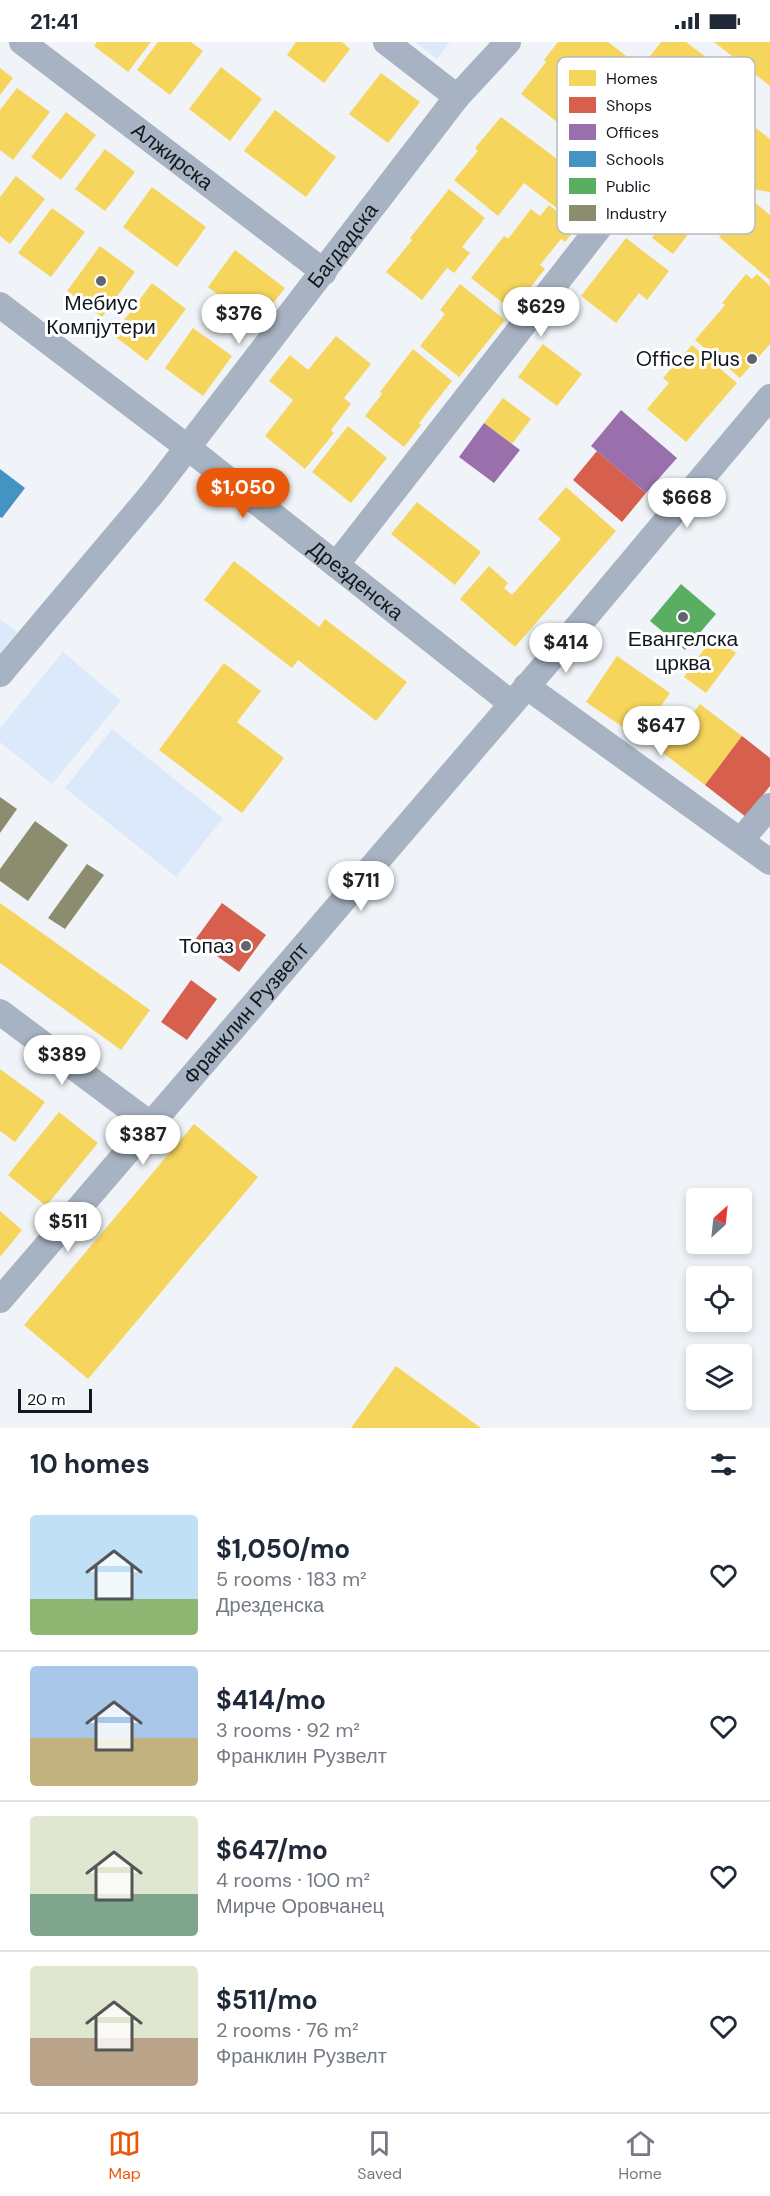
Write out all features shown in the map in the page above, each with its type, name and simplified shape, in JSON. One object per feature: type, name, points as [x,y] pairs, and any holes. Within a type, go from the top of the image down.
[{"type":"street","name":"Алжирска","points":[[22,42],[324,272]]},
{"type":"street","points":[[386,42],[458,97]]},
{"type":"street","name":"Багдадска","points":[[0,674],[151,495],[458,97],[508,42]]},
{"type":"street","points":[[336,565],[594,234]]},
{"type":"street","name":"Дрезденска","points":[[0,304],[188,447],[336,565],[518,695],[741,840],[770,862]]},
{"type":"street","name":"Франклин Рузвелт","points":[[0,1300],[770,398]]},
{"type":"street","points":[[741,840],[770,806]]},
{"type":"street","points":[[0,1012],[150,1124]]},
{"type":"shaded area","points":[[415,42],[450,42],[437,59]]},
{"type":"shaded area","points":[[0,619],[17,632],[0,653]]},
{"type":"shaded area","points":[[63,652],[121,701],[52,784],[0,742],[0,728]]},
{"type":"shaded area","points":[[112,729],[223,818],[176,877],[65,788]]},
{"type":"building: Homes","points":[[97,42],[151,42],[128,72],[94,46]]},
{"type":"building: Homes","points":[[158,42],[191,42],[203,51],[170,95],[137,70]]},
{"type":"building: Homes","points":[[296,42],[342,42],[350,49],[324,83],[287,55]]},
{"type":"building: Homes","points":[[558,42],[608,42],[628,57],[557,57],[557,122],[521,94],[546,62],[544,60]]},
{"type":"building: Homes","points":[[661,42],[686,42],[706,57],[651,57]]},
{"type":"building: Homes","points":[[714,42],[770,42],[770,86],[755,74],[755,57],[733,57]]},
{"type":"building: Homes","points":[[221,67],[262,99],[230,141],[189,109]]},
{"type":"building: Homes","points":[[0,68],[13,78],[0,95]]},
{"type":"building: Homes","points":[[381,73],[420,102],[388,143],[349,114]]},
{"type":"building: Homes","points":[[17,88],[50,112],[13,160],[0,150],[0,110]]},
{"type":"building: Homes","points":[[275,110],[336,157],[306,197],[244,151]]},
{"type":"building: Homes","points":[[66,112],[96,135],[61,180],[31,157]]},
{"type":"building: Homes","points":[[501,117],[557,159],[557,208],[524,183],[498,216],[454,180],[478,151],[475,148]]},
{"type":"building: Homes","points":[[755,127],[770,139],[770,192],[755,190]]},
{"type":"building: Homes","points":[[105,149],[135,172],[105,211],[75,189]]},
{"type":"building: Homes","points":[[16,176],[45,199],[10,244],[0,236],[0,197]]},
{"type":"building: Homes","points":[[152,187],[206,227],[177,267],[123,227]]},
{"type":"building: Homes","points":[[449,189],[485,218],[462,247],[470,253],[454,273],[447,268],[422,300],[386,272]]},
{"type":"building: Homes","points":[[755,202],[770,215],[770,280],[719,237],[722,234],[755,234]]},
{"type":"building: Homes","points":[[549,205],[557,211],[557,234],[571,234],[565,242],[561,239],[540,265],[545,269],[512,310],[471,278],[504,236],[508,239],[531,209],[540,216]]},
{"type":"building: Homes","points":[[52,208],[85,232],[51,277],[18,253]]},
{"type":"building: Homes","points":[[655,234],[688,234],[673,254],[652,238]]},
{"type":"building: Homes","points":[[626,238],[669,271],[647,300],[639,293],[616,323],[581,296]]},
{"type":"building: Homes","name":"Мебиус Компјутери","points":[[100,246],[135,272],[102,317],[67,291]]},
{"type":"building: Homes","points":[[235,250],[285,288],[257,324],[208,287]]},
{"type":"building: Homes","points":[[746,274],[752,279],[757,274],[770,286],[770,344],[740,378],[695,340],[725,305],[722,303]]},
{"type":"building: Homes","points":[[152,283],[186,309],[147,361],[113,335]]},
{"type":"building: Homes","points":[[460,284],[505,320],[459,377],[420,346],[445,314],[440,310]]},
{"type":"building: Homes","points":[[193,328],[232,356],[203,396],[165,368]]},
{"type":"building: Homes","points":[[336,336],[371,364],[344,398],[351,404],[331,430],[334,433],[305,469],[265,436],[293,400],[269,381],[290,355],[308,370]]},
{"type":"building: Homes","points":[[543,344],[582,374],[557,406],[518,377]]},
{"type":"building: Homes","points":[[692,345],[737,383],[686,442],[647,409],[669,383],[663,378]]},
{"type":"building: Homes","points":[[413,349],[452,381],[419,423],[421,425],[404,447],[365,416]]},
{"type":"building: Homes","points":[[503,398],[531,419],[512,444],[484,423]]},
{"type":"building: Homes","points":[[348,426],[387,458],[351,503],[312,472]]},
{"type":"building: Homes","points":[[566,487],[616,531],[515,647],[460,599],[489,566],[508,583],[504,588],[512,595],[561,539],[538,519]]},
{"type":"building: Homes","points":[[417,502],[481,552],[455,585],[391,534]]},
{"type":"building: Homes","points":[[234,561],[319,627],[325,619],[407,682],[376,721],[298,660],[292,668],[204,600]]},
{"type":"building: Homes","points":[[713,637],[736,653],[706,693],[684,677]]},
{"type":"building: Homes","points":[[617,656],[670,693],[639,738],[586,702]]},
{"type":"building: Homes","points":[[224,663],[261,691],[237,722],[284,758],[242,813],[159,750]]},
{"type":"building: Homes","points":[[700,704],[742,736],[705,785],[663,753]]},
{"type":"building: Homes","points":[[0,903],[150,1010],[121,1050],[0,963]]},
{"type":"building: Homes","points":[[0,1069],[45,1102],[15,1142],[0,1131]]},
{"type":"building: Homes","points":[[59,1112],[98,1143],[46,1206],[8,1175]]},
{"type":"building: Homes","points":[[194,1124],[258,1177],[88,1379],[24,1325]]},
{"type":"building: Homes","points":[[0,1211],[22,1230],[0,1257]]},
{"type":"building: Homes","points":[[396,1366],[481,1428],[351,1428]]},
{"type":"building: Shops","points":[[597,451],[646,493],[622,522],[573,480]]},
{"type":"building: Shops","points":[[742,736],[770,758],[770,786],[746,817],[705,785]]},
{"type":"building: Shops","points":[[222,903],[266,935],[239,972],[195,940]]},
{"type":"building: Shops","points":[[191,980],[217,999],[187,1040],[161,1022]]},
{"type":"building: Offices","points":[[621,410],[677,458],[646,493],[591,446]]},
{"type":"building: Offices","points":[[484,423],[520,450],[494,483],[459,457]]},
{"type":"building: Schools","points":[[0,469],[25,488],[2,518],[0,517]]},
{"type":"building: Public","name":"Евангелска црква","points":[[681,584],[716,614],[685,650],[650,621]]},
{"type":"building: Industry","points":[[0,797],[17,809],[0,833]]},
{"type":"building: Industry","points":[[35,821],[68,845],[28,901],[0,881],[0,869]]},
{"type":"building: Industry","points":[[87,864],[104,875],[65,929],[48,918]]},
{"type":"place","name":"Мебиус Компјутери","points":[[101,281]]},
{"type":"place","name":"Office Plus","points":[[752,359]]},
{"type":"place","name":"Евангелска црква","points":[[683,617]]},
{"type":"place","name":"Топаз","points":[[246,946]]}]
